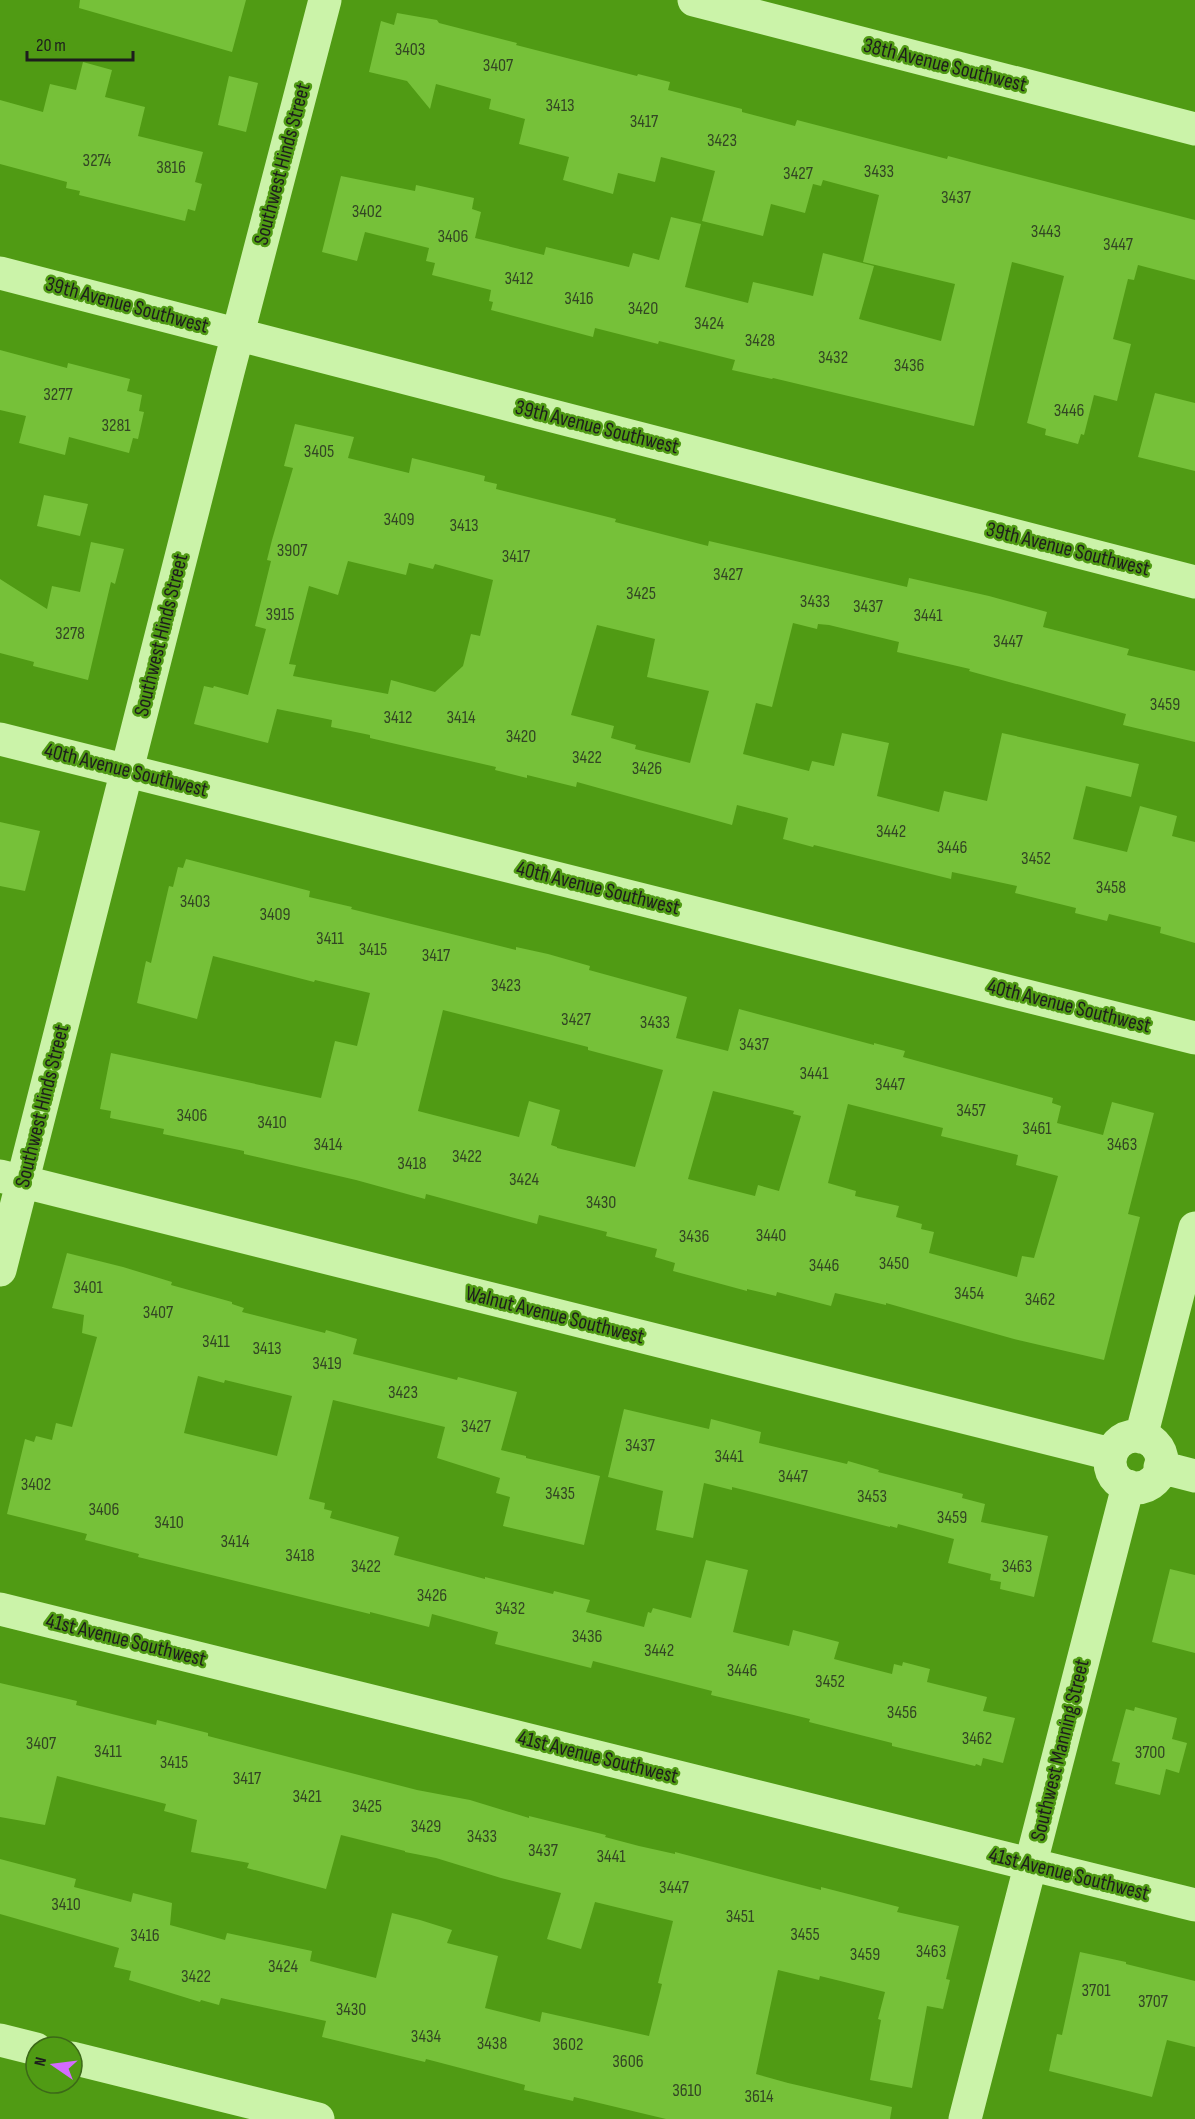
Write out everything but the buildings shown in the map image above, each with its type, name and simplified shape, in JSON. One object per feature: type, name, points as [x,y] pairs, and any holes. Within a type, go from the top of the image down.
[{"type":"street","name":"Southwest Hinds Street","points":[[0,1270],[11,1179],[126,770],[325,0]]},
{"type":"street","name":"38th Avenue Southwest","points":[[694,0],[1195,129]]},
{"type":"street","name":"39th Avenue Southwest","points":[[0,273],[1195,582]]},
{"type":"street","name":"40th Avenue Southwest","points":[[0,739],[1195,1038]]},
{"type":"street","name":"Walnut Avenue Southwest","points":[[11,1179],[1111,1454]]},
{"type":"street","points":[[1141,1437],[1195,1228]]},
{"type":"street","points":[[1141,1437],[1152,1442],[1158,1449],[1161,1457],[1159,1473],[1147,1485],[1139,1487],[1122,1484],[1112,1471],[1111,1454],[1120,1440],[1141,1437]]},
{"type":"street","points":[[1160,1467],[1195,1476]]},
{"type":"street","name":"Southwest Manning Street","points":[[965,2119],[1128,1486]]},
{"type":"street","name":"41st Avenue Southwest","points":[[0,1609],[1195,1905]]},
{"type":"street","points":[[0,2040],[24,2046]]},
{"type":"street","points":[[84,2061],[318,2119]]}]
